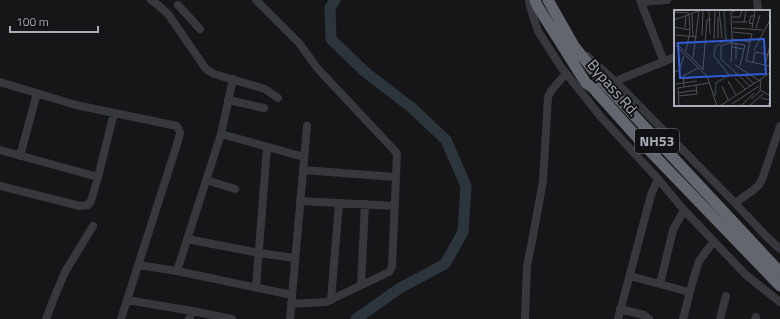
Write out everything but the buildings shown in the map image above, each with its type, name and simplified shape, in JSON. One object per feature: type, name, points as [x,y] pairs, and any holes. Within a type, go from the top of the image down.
[{"type":"highway","name":"Bypass Rd.","points":[[548,0],[574,46],[600,80],[614,87],[655,139],[780,272]]},
{"type":"highway","name":"Bypass Rd.","points":[[534,1],[586,83],[593,88],[645,146],[780,286]]},
{"type":"highway","points":[[645,146],[655,139]]},
{"type":"street","points":[[151,0],[168,14],[206,69],[214,74],[265,89],[278,98]]},
{"type":"street","points":[[256,0],[299,43],[318,69],[396,150],[397,154],[392,267],[388,272],[331,300],[291,304]]},
{"type":"street","points":[[664,62],[640,1],[667,0]]},
{"type":"street","points":[[757,0],[758,10]]},
{"type":"street","points":[[534,1],[530,7],[538,31],[566,73],[601,117],[658,179],[684,210],[746,275],[780,302]]},
{"type":"street","points":[[168,14],[178,3],[200,29]]},
{"type":"street","points":[[674,57],[623,78],[614,87],[735,203],[780,250]]},
{"type":"street","points":[[525,319],[527,266],[543,181],[548,97],[566,73]]},
{"type":"street","points":[[177,271],[221,134],[233,79]]},
{"type":"street","points":[[0,82],[76,105],[177,126],[180,132],[179,138],[121,319]]},
{"type":"street","points":[[20,156],[37,93]]},
{"type":"street","points":[[228,100],[264,108]]},
{"type":"street","points":[[0,186],[80,206],[88,205],[91,201],[98,177],[114,113]]},
{"type":"street","points":[[290,319],[307,126]]},
{"type":"street","points":[[735,203],[759,185],[780,126]]},
{"type":"street","points":[[221,134],[304,157]]},
{"type":"street","points":[[256,287],[268,147]]},
{"type":"street","points":[[0,150],[98,177]]},
{"type":"street","points":[[303,170],[396,177]]},
{"type":"street","points":[[618,319],[651,195],[658,179]]},
{"type":"street","points":[[206,180],[235,189]]},
{"type":"street","points":[[300,201],[395,206]]},
{"type":"street","points":[[331,300],[338,203]]},
{"type":"street","points":[[361,285],[365,204]]},
{"type":"street","points":[[660,284],[673,230],[684,210]]},
{"type":"street","points":[[46,319],[65,272],[93,226]]},
{"type":"street","points":[[187,239],[259,253],[295,258]]},
{"type":"street","points":[[683,319],[699,261],[714,241]]},
{"type":"street","points":[[138,265],[177,271],[292,295]]},
{"type":"street","points":[[630,276],[690,292]]},
{"type":"street","points":[[720,319],[726,296]]},
{"type":"street","points":[[127,300],[190,315],[232,319]]},
{"type":"street","points":[[620,309],[644,315],[649,319]]},
{"type":"waterway","points":[[335,0],[330,8],[331,39],[364,71],[412,108],[446,140],[466,186],[463,232],[445,264],[400,288],[356,319]]}]
